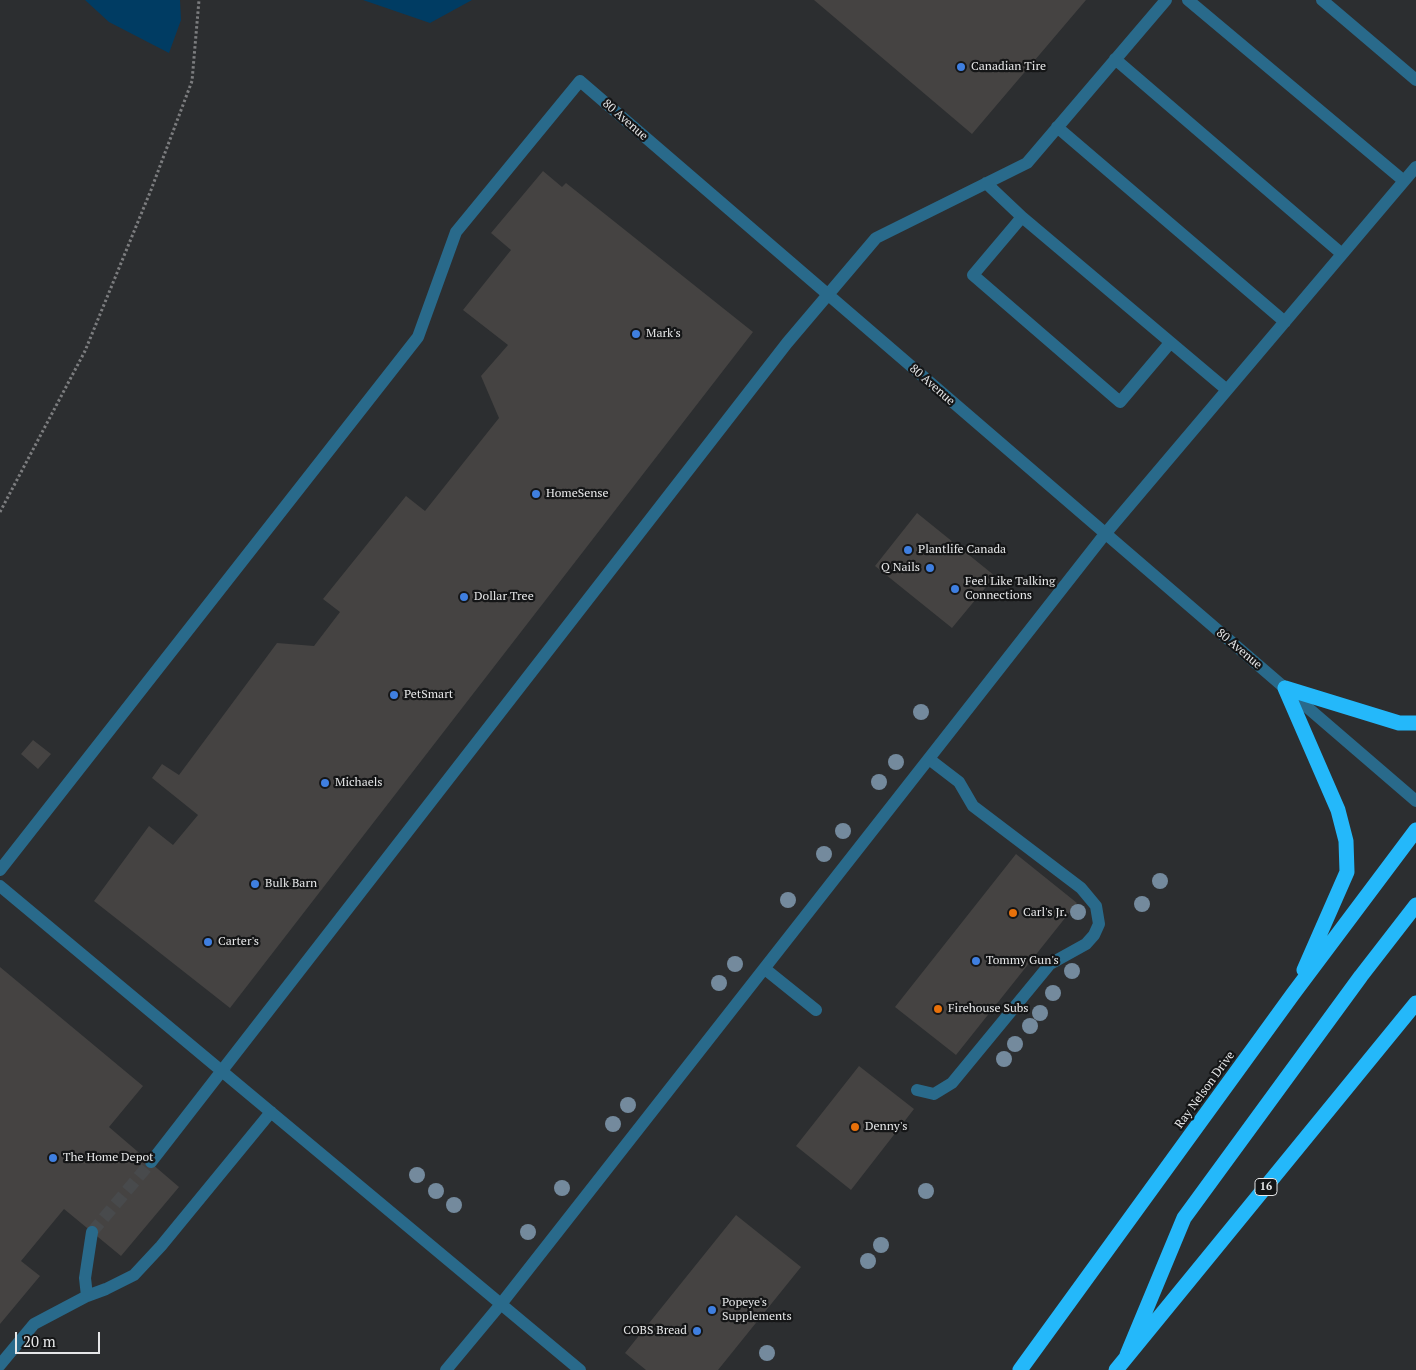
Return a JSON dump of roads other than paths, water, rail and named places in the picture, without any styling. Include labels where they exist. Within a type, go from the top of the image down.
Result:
[{"type":"highway","points":[[1285,688],[1399,723],[1416,723]]},
{"type":"highway","points":[[1285,688],[1338,810],[1346,841],[1347,872],[1293,994]]},
{"type":"highway","name":"Ray Nelson Drive","points":[[1020,1370],[1293,994],[1416,830]]},
{"type":"highway","points":[[1128,1355],[1184,1218],[1361,976],[1416,905]]},
{"type":"highway","name":"16","points":[[1116,1370],[1416,1003]]},
{"type":"highway","points":[[1398,1025],[1416,1014]]},
{"type":"street","points":[[151,1162],[787,343],[876,238],[1027,163],[1166,0]]},
{"type":"street","points":[[1188,0],[1404,181]]},
{"type":"street","points":[[1322,0],[1416,80]]},
{"type":"street","points":[[1115,59],[1342,254]]},
{"type":"street","name":"80 Avenue","points":[[0,870],[418,337],[456,232],[580,81],[1416,801]]},
{"type":"street","points":[[1058,127],[1285,322]]},
{"type":"street","points":[[446,1370],[501,1304],[1105,534],[1416,167]]},
{"type":"street","points":[[986,183],[1022,217],[1227,390]]},
{"type":"street","points":[[1022,217],[973,275],[1120,402],[1170,342]]},
{"type":"street","points":[[917,1090],[934,1094],[952,1083],[1050,964],[1086,944],[1094,935],[1099,924],[1096,906],[1081,888],[973,806],[959,782],[929,759]]},
{"type":"street","points":[[0,886],[580,1370]]},
{"type":"street","points":[[765,968],[816,1010]]},
{"type":"street","points":[[0,1365],[34,1324],[87,1296],[134,1275],[161,1246],[271,1112]]},
{"type":"street","points":[[87,1296],[85,1278],[92,1232]]},
{"type":"tunnel","points":[[92,1232],[151,1162]]},
{"type":"place","name":"Canadian Tire","points":[[961,67]]},
{"type":"place","name":"Mark's","points":[[636,334]]},
{"type":"place","name":"HomeSense","points":[[536,494]]},
{"type":"place","name":"Plantlife Canada","points":[[908,550]]},
{"type":"place","name":"Q Nails","points":[[930,568]]},
{"type":"place","name":"Feel Like Talking Connections","points":[[955,589]]},
{"type":"place","name":"Dollar Tree","points":[[464,597]]},
{"type":"place","name":"PetSmart","points":[[394,695]]},
{"type":"place","name":"Michaels","points":[[325,783]]},
{"type":"place","name":"Bulk Barn","points":[[255,884]]},
{"type":"place","name":"Carl's Jr.","points":[[1013,913]]},
{"type":"place","name":"Carter's","points":[[208,942]]},
{"type":"place","name":"Tommy Gun's","points":[[976,961]]},
{"type":"place","name":"Firehouse Subs","points":[[938,1009]]},
{"type":"place","name":"Denny's","points":[[855,1127]]},
{"type":"place","name":"The Home Depot","points":[[53,1158]]},
{"type":"place","name":"Popeye's Supplements","points":[[712,1310]]},
{"type":"place","name":"COBS Bread","points":[[697,1331]]}]
